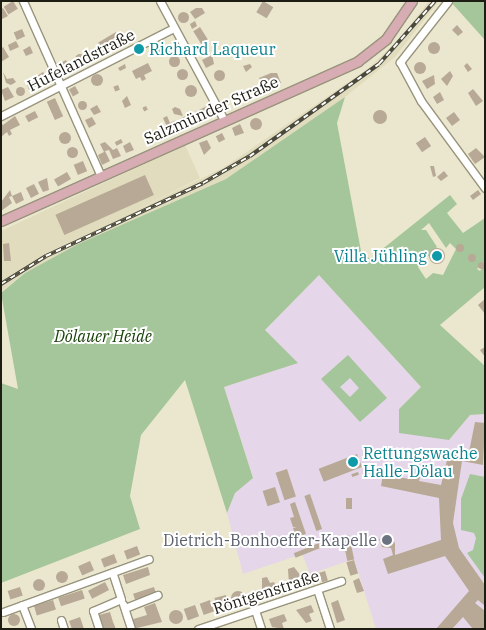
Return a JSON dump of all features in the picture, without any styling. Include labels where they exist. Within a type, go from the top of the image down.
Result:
[{"type":"main road","name":"Salzmünder Straße","points":[[1,221],[224,120],[358,62],[386,39],[412,1]]},
{"type":"street","points":[[23,1],[101,176]]},
{"type":"street","points":[[160,1],[224,120]]},
{"type":"street","points":[[448,1],[400,62],[421,101],[485,188]]},
{"type":"street","name":"Hufelandstraße","points":[[1,116],[174,28]]},
{"type":"street","points":[[3,612],[149,558]]},
{"type":"street","points":[[112,572],[132,629]]},
{"type":"street","name":"Röntgenstraße","points":[[198,629],[341,581]]},
{"type":"street","points":[[317,589],[330,629]]},
{"type":"street","points":[[125,608],[158,595]]},
{"type":"street","points":[[99,629],[93,611],[121,599]]},
{"type":"street","points":[[22,605],[31,629]]},
{"type":"street","points":[[255,610],[261,629]]},
{"type":"street","points":[[61,620],[64,629]]},
{"type":"shaded area","points":[[429,1],[439,1],[395,57],[345,97],[249,166],[226,179],[78,244],[25,273],[1,292],[1,231],[185,145],[200,178],[122,217],[223,168],[369,68],[401,37]]},
{"type":"shaded area","points":[[319,275],[421,387],[399,409],[449,440],[470,415],[485,414],[485,629],[376,629],[354,559],[310,574],[302,554],[243,574],[227,513],[235,493],[253,477],[224,387],[297,363],[265,330]]},
{"type":"green space","points":[[450,1],[485,1],[485,40]]},
{"type":"green space","name":"Dölauer Heide","points":[[345,97],[337,123],[361,251],[370,259],[450,195],[457,204],[447,213],[463,233],[485,218],[485,261],[477,269],[480,271],[485,264],[485,287],[440,325],[485,366],[485,414],[470,415],[449,440],[399,433],[399,409],[421,387],[319,275],[265,330],[298,363],[224,387],[253,478],[235,493],[227,513],[185,380],[141,435],[130,496],[140,529],[1,583],[1,383],[18,389],[1,293],[25,273],[78,244],[226,179]],"holes":[[[429,223],[446,248],[450,243],[456,249],[443,275],[433,273],[426,279],[418,267],[437,247],[426,230],[421,230]]]},
{"type":"green space","points":[[348,355],[387,398],[360,422],[321,379]],"holes":[[[350,378],[359,388],[350,397],[340,387]]]},
{"type":"green space","points":[[470,474],[485,477],[485,578],[467,553],[473,550],[476,538],[474,533],[461,530],[461,499]]},
{"type":"building","points":[[13,1],[18,9],[8,14],[4,7]]},
{"type":"building","points":[[263,1],[273,7],[267,18],[256,12]]},
{"type":"building","points":[[3,8],[8,16],[2,19],[1,9]]},
{"type":"building","points":[[196,8],[202,8],[205,13],[195,19],[190,12]]},
{"type":"building","points":[[183,11],[189,17],[183,23],[177,17]]},
{"type":"building","points":[[195,21],[197,26],[192,29],[190,24]]},
{"type":"building","points":[[457,25],[463,32],[458,36],[452,30]]},
{"type":"building","points":[[200,27],[208,40],[201,44],[193,31]]},
{"type":"building","points":[[22,29],[25,36],[17,40],[14,33]]},
{"type":"building","points":[[116,32],[122,42],[104,53],[98,43]]},
{"type":"building","points":[[16,41],[19,47],[10,51],[8,45]]},
{"type":"building","points":[[432,42],[436,42],[440,48],[436,54],[432,54],[428,50],[428,46]]},
{"type":"building","points":[[164,44],[168,52],[158,57],[155,48]]},
{"type":"building","points":[[30,46],[33,53],[26,56],[23,50]]},
{"type":"building","points":[[3,47],[9,57],[1,62],[1,49]]},
{"type":"building","points":[[78,54],[82,54],[85,59],[84,63],[78,64],[75,61],[75,57]]},
{"type":"building","points":[[212,55],[214,64],[206,68],[202,60]]},
{"type":"building","points":[[172,56],[176,56],[179,61],[178,65],[172,66],[169,63],[169,59]]},
{"type":"building","points":[[66,60],[70,68],[63,72],[59,64]]},
{"type":"building","points":[[418,62],[422,62],[426,68],[422,74],[418,74],[414,70],[414,66]]},
{"type":"building","points":[[148,63],[152,71],[144,75],[146,79],[142,81],[140,77],[136,79],[132,71]]},
{"type":"building","points":[[467,63],[472,69],[468,72],[464,66]]},
{"type":"building","points":[[125,64],[126,68],[120,71],[118,68]]},
{"type":"building","points":[[250,64],[252,67],[246,72],[243,66]]},
{"type":"building","points":[[182,68],[188,74],[182,80],[176,74]]},
{"type":"building","points":[[219,69],[225,75],[219,81],[213,75]]},
{"type":"building","points":[[450,71],[453,76],[447,86],[441,79]]},
{"type":"building","points":[[3,72],[7,79],[13,78],[16,82],[11,85],[6,83]]},
{"type":"building","points":[[43,72],[50,81],[42,85],[37,76]]},
{"type":"building","points":[[271,73],[277,73],[281,83],[268,89],[259,78]]},
{"type":"building","points":[[95,74],[99,74],[103,80],[99,86],[95,86],[91,82],[91,78]]},
{"type":"building","points":[[434,75],[435,84],[427,89],[422,81]]},
{"type":"building","points":[[32,78],[37,89],[30,92],[27,85]]},
{"type":"building","points":[[118,85],[120,90],[115,92],[113,87]]},
{"type":"building","points":[[193,85],[196,86],[196,96],[189,97],[186,96],[185,89],[186,86]]},
{"type":"building","points":[[20,86],[25,91],[20,96],[15,91]]},
{"type":"building","points":[[75,86],[79,93],[73,96],[69,90]]},
{"type":"building","points":[[8,87],[14,97],[5,101],[1,90]]},
{"type":"building","points":[[473,89],[483,101],[476,106],[468,93]]},
{"type":"building","points":[[440,92],[444,100],[437,104],[433,97]]},
{"type":"building","points":[[127,96],[131,105],[125,108],[122,101]]},
{"type":"building","points":[[55,98],[63,116],[55,120],[47,102]]},
{"type":"building","points":[[82,100],[87,105],[82,110],[77,105]]},
{"type":"building","points":[[97,105],[101,112],[94,115],[90,109]]},
{"type":"building","points":[[146,106],[148,110],[144,111],[142,108]]},
{"type":"building","points":[[207,106],[212,116],[200,122],[195,112]]},
{"type":"building","points":[[175,107],[180,109],[183,116],[174,114],[172,109]]},
{"type":"building","points":[[377,110],[383,110],[387,117],[383,124],[377,124],[373,120],[373,114]]},
{"type":"building","points":[[35,111],[38,117],[28,122],[25,116]]},
{"type":"building","points":[[454,112],[460,120],[452,126],[446,118]]},
{"type":"building","points":[[188,115],[193,126],[185,130],[180,119]]},
{"type":"building","points":[[15,116],[20,125],[10,130],[12,134],[9,136],[7,132],[1,137],[1,123],[3,125]]},
{"type":"building","points":[[167,116],[170,123],[176,120],[179,129],[170,133],[163,118]]},
{"type":"building","points":[[92,117],[96,124],[89,128],[85,120]]},
{"type":"building","points":[[254,118],[258,118],[262,124],[258,130],[254,130],[250,126],[250,122]]},
{"type":"building","points":[[240,124],[244,133],[235,136],[232,128]]},
{"type":"building","points":[[154,131],[158,138],[149,142],[146,134]]},
{"type":"building","points":[[63,132],[67,132],[71,138],[67,144],[63,144],[59,140],[59,136]]},
{"type":"building","points":[[222,133],[225,139],[219,142],[216,136]]},
{"type":"building","points":[[425,137],[431,146],[422,152],[416,143]]},
{"type":"building","points":[[121,139],[123,143],[117,146],[115,142]]},
{"type":"building","points":[[207,140],[211,148],[204,155],[199,143]]},
{"type":"building","points":[[105,142],[113,150],[117,148],[121,156],[113,159],[109,150],[105,151],[110,161],[102,165],[98,155],[104,152],[100,144]]},
{"type":"building","points":[[130,142],[134,150],[126,153],[123,146]]},
{"type":"building","points":[[72,146],[78,152],[72,158],[66,152]]},
{"type":"building","points":[[476,148],[485,157],[475,164],[468,154]]},
{"type":"building","points":[[83,161],[87,171],[78,175],[74,165]]},
{"type":"building","points":[[430,166],[434,166],[436,176],[433,177]]},
{"type":"building","points":[[444,171],[448,176],[441,181],[437,177]]},
{"type":"building","points":[[67,172],[71,179],[58,186],[54,180]]},
{"type":"building","points":[[145,175],[154,195],[64,235],[55,215]]},
{"type":"building","points":[[47,178],[49,190],[43,192],[38,182]]},
{"type":"building","points":[[34,184],[39,194],[31,198],[26,188]]},
{"type":"building","points":[[10,190],[12,196],[9,197],[12,203],[1,211],[1,202]]},
{"type":"building","points":[[478,190],[481,194],[473,200],[470,196]]},
{"type":"building","points":[[21,192],[24,200],[16,204],[12,196]]},
{"type":"building","points":[[9,243],[11,261],[4,261],[3,244]]},
{"type":"building","points":[[460,244],[464,248],[460,252],[456,248]]},
{"type":"building","name":"Villa Jühling","points":[[437,248],[443,250],[445,256],[443,262],[437,264],[431,262],[429,256],[431,250]]},
{"type":"building","points":[[472,254],[476,258],[472,262],[468,258]]},
{"type":"building","points":[[481,261],[485,265],[481,269],[477,265]]},
{"type":"building","points":[[485,299],[485,314],[478,305]]},
{"type":"building","points":[[485,347],[485,357],[480,350]]},
{"type":"building","points":[[475,422],[485,423],[483,465],[462,461],[453,523],[459,548],[485,585],[485,606],[478,600],[475,603],[485,611],[485,629],[473,629],[463,617],[452,629],[436,629],[469,591],[445,556],[388,574],[383,559],[393,555],[391,548],[382,547],[379,539],[389,535],[395,543],[395,555],[441,540],[439,498],[381,486],[383,474],[409,479],[410,475],[420,477],[419,481],[441,485],[449,452],[468,457]]},
{"type":"building","points":[[357,454],[362,467],[324,482],[319,469]]},
{"type":"building","points":[[287,469],[296,497],[285,500],[276,473]]},
{"type":"building","points":[[358,472],[359,475],[352,477],[351,474]]},
{"type":"building","points":[[275,487],[280,502],[268,506],[263,491]]},
{"type":"building","points":[[310,494],[322,529],[316,531],[304,496]]},
{"type":"building","points":[[346,498],[352,498],[352,509],[346,509]]},
{"type":"building","points":[[295,502],[306,534],[296,537],[293,528],[297,527],[293,527],[290,518],[294,517],[290,504]]},
{"type":"building","points":[[349,535],[354,559],[347,561],[342,536]]},
{"type":"building","points":[[329,539],[331,544],[296,558],[294,553]]},
{"type":"building","points":[[137,546],[140,554],[127,559],[124,551]]},
{"type":"building","points":[[114,554],[117,562],[104,567],[101,559]]},
{"type":"building","points":[[354,560],[358,573],[350,576],[346,562]]},
{"type":"building","points":[[90,561],[94,570],[82,575],[78,566]]},
{"type":"building","points":[[148,567],[150,575],[126,584],[123,575]]},
{"type":"building","points":[[294,567],[304,580],[289,585],[288,569]]},
{"type":"building","points":[[60,571],[64,571],[68,577],[64,583],[60,583],[56,579],[56,575]]},
{"type":"building","points":[[325,571],[328,581],[322,582],[319,573]]},
{"type":"building","points":[[318,573],[320,579],[313,581],[312,575]]},
{"type":"building","points":[[310,574],[312,580],[307,581],[305,576]]},
{"type":"building","points":[[267,577],[270,583],[274,582],[277,589],[262,594],[262,578]]},
{"type":"building","points":[[359,578],[364,591],[357,593],[353,581]]},
{"type":"building","points":[[37,579],[41,579],[45,585],[41,591],[37,591],[33,587],[33,583]]},
{"type":"building","points":[[105,582],[109,590],[92,599],[88,591]]},
{"type":"building","points":[[20,587],[23,596],[10,600],[8,591]]},
{"type":"building","points":[[154,587],[156,593],[135,600],[133,594]]},
{"type":"building","points":[[82,590],[85,599],[61,606],[58,598]]},
{"type":"building","points":[[238,591],[243,593],[245,598],[243,603],[238,605],[233,603],[231,598],[233,593]]},
{"type":"building","points":[[226,595],[229,606],[217,609],[214,598]]},
{"type":"building","points":[[53,600],[56,610],[37,615],[34,606]]},
{"type":"building","points":[[210,600],[214,611],[204,615],[200,604]]},
{"type":"building","points":[[338,600],[345,620],[337,623],[331,603]]},
{"type":"building","points":[[155,603],[162,622],[133,629],[130,620],[147,615],[144,607]]},
{"type":"building","points":[[195,605],[199,616],[188,620],[184,609]]},
{"type":"building","points":[[311,605],[314,612],[309,614],[312,621],[306,623],[296,610]]},
{"type":"building","points":[[176,610],[181,612],[183,617],[181,622],[176,624],[171,622],[169,617],[171,612]]},
{"type":"building","points":[[110,612],[116,629],[104,629],[99,615]]},
{"type":"building","points":[[12,614],[16,614],[20,620],[16,626],[12,626],[8,622],[8,618]]},
{"type":"building","points":[[284,614],[287,621],[282,623],[284,629],[272,627],[269,619]]},
{"type":"building","points":[[80,617],[84,629],[72,629],[69,621]]},
{"type":"railway","points":[[1,284],[46,256],[203,183],[250,156],[379,64],[435,1]]},
{"type":"place","name":"Richard Laqueur","points":[[139,49]]},
{"type":"place","name":"Villa Jühling","points":[[437,256]]},
{"type":"place","name":"Rettungswache Halle-Dölau","points":[[353,462]]},
{"type":"place","name":"Dietrich-Bonhoeffer-Kapelle","points":[[387,540]]}]
